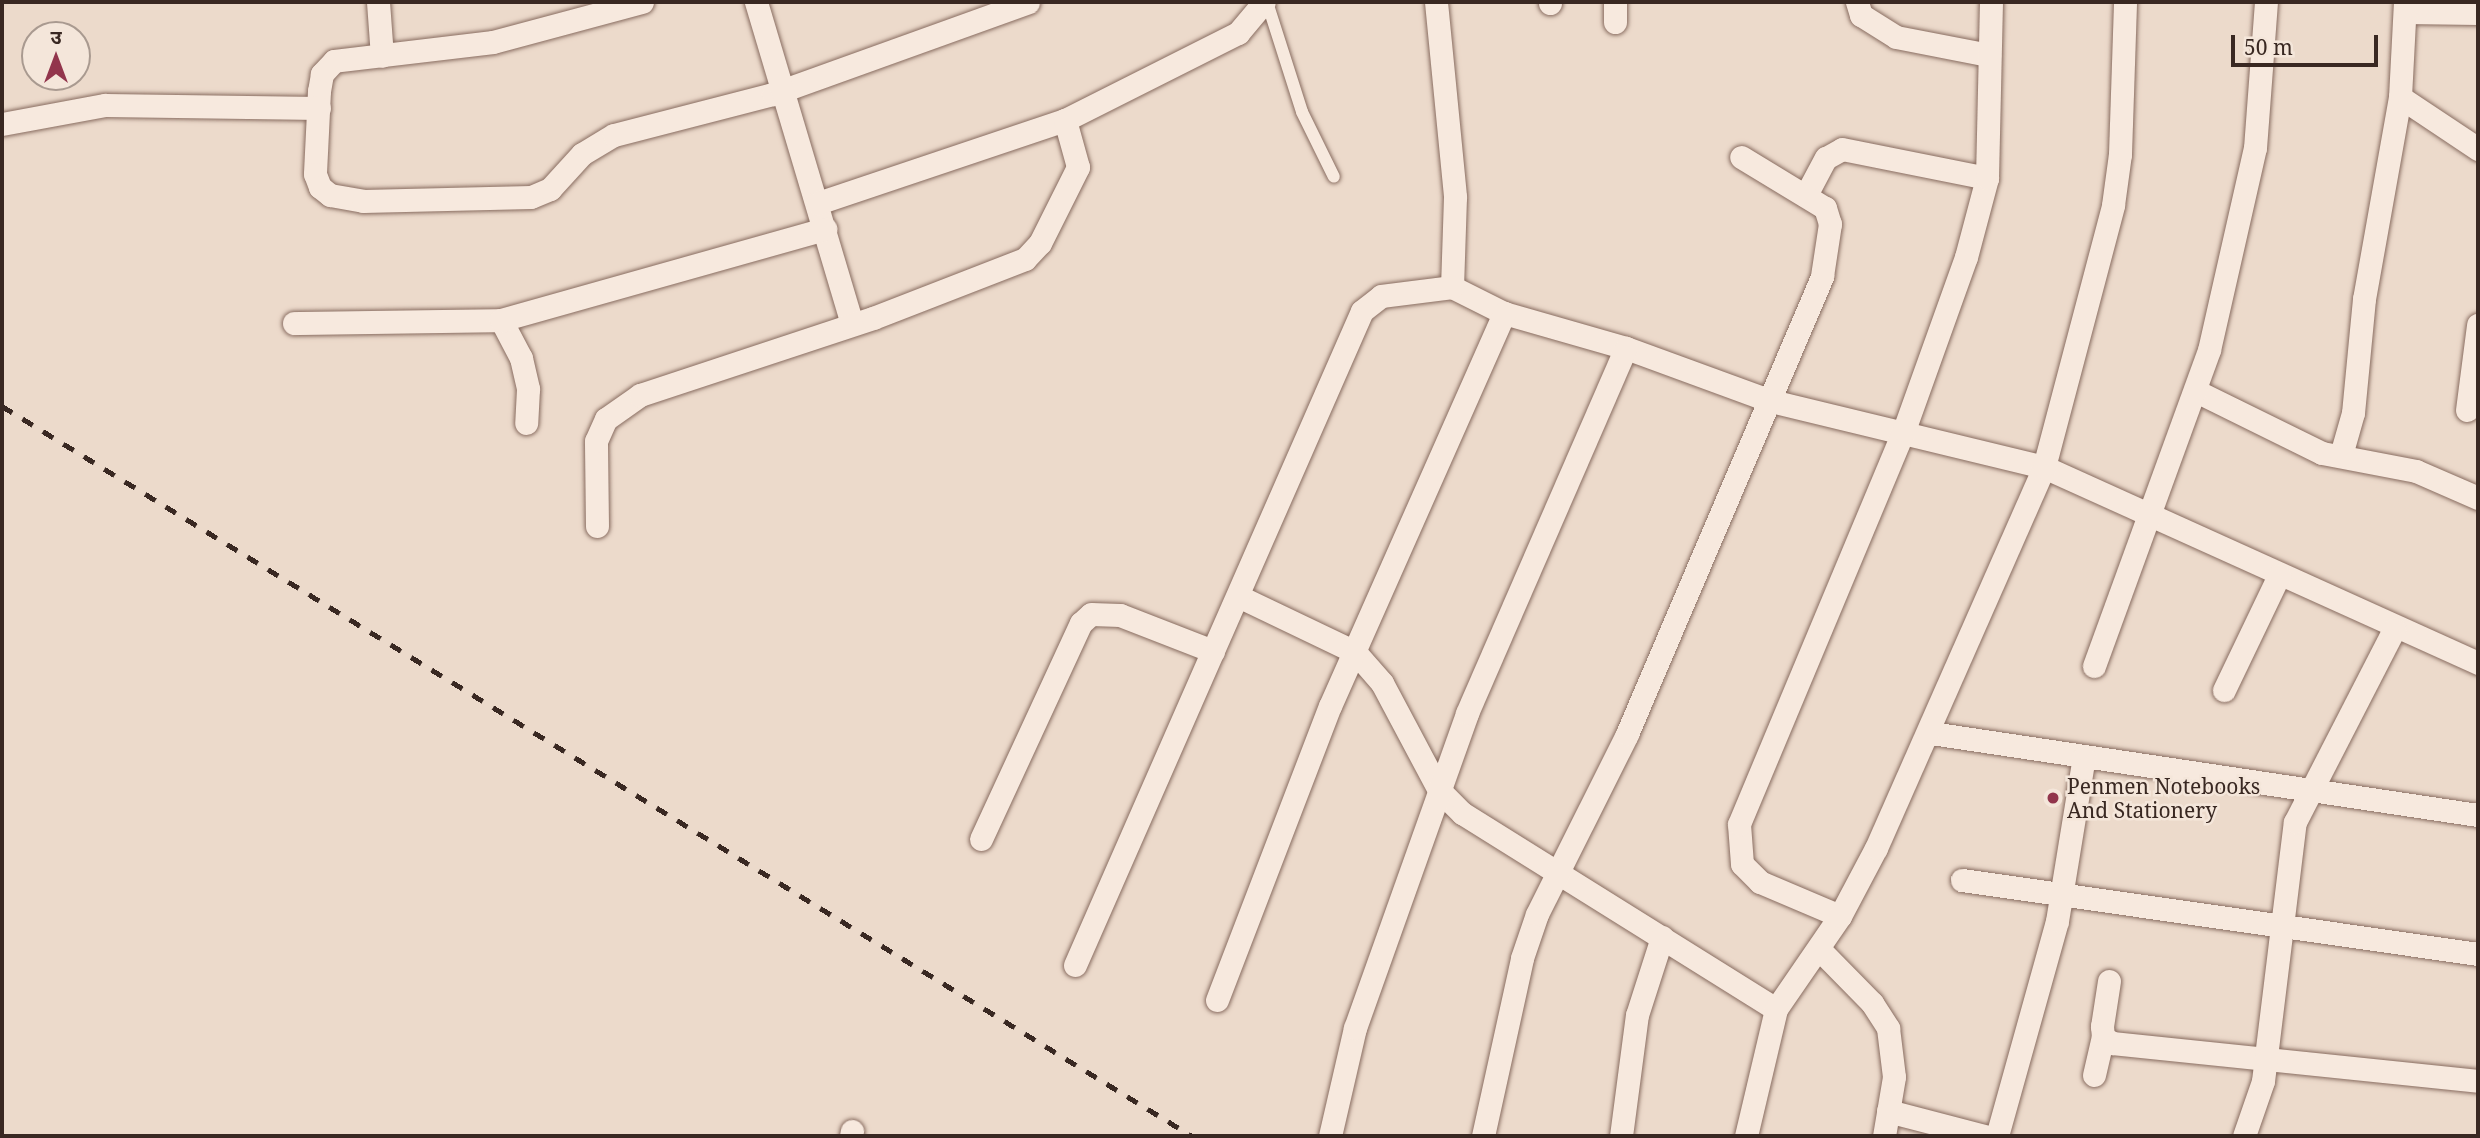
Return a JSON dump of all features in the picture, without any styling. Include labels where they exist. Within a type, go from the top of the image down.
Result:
[{"type":"street","points":[[377,2],[382,56]]},
{"type":"street","points":[[642,2],[493,42],[334,61],[322,74],[315,174],[330,195],[363,201],[518,197],[550,189],[582,153],[614,135],[781,91],[1028,2]]},
{"type":"street","points":[[756,2],[852,324]]},
{"type":"street","points":[[818,203],[1065,120],[1238,33],[1266,2]]},
{"type":"street","points":[[1436,2],[1455,197],[1452,287]]},
{"type":"street","points":[[1857,2],[1861,15],[1896,37],[1989,55]]},
{"type":"street","points":[[1840,916],[1760,882],[1742,864],[1737,842],[1739,824],[1904,430],[1966,257],[1987,178],[1991,2]]},
{"type":"street","points":[[2094,666],[2196,391],[2255,148],[2266,37],[2266,3]]},
{"type":"street","points":[[2341,455],[2353,413],[2364,299],[2401,88],[2406,51],[2405,7],[2478,13]]},
{"type":"street","points":[[1746,1136],[1776,1009],[1840,916],[1931,733],[2044,467],[2113,205],[2120,154],[2125,9]]},
{"type":"street","points":[[2401,88],[2478,149]]},
{"type":"street","points":[[2,124],[104,105],[319,108]]},
{"type":"street","points":[[597,526],[596,441],[606,419],[640,395],[852,324],[1025,259],[1040,243],[1078,167],[1065,120]]},
{"type":"street","points":[[1807,193],[1826,158],[1843,149],[1987,178]]},
{"type":"street","points":[[1483,1136],[1522,958],[1558,872],[1627,734],[1822,276],[1830,224],[1825,208],[1807,193],[1741,158]]},
{"type":"street","points":[[294,323],[501,320],[825,229]]},
{"type":"street","points":[[1075,965],[1362,311],[1381,296],[1452,287],[1504,313],[1626,348],[1771,401],[1904,430],[2044,467],[2150,520],[2279,575],[2394,629],[2478,663]]},
{"type":"street","points":[[1217,1000],[1355,652],[1504,313]]},
{"type":"street","points":[[501,320],[522,358],[528,390],[526,424]]},
{"type":"street","points":[[2467,410],[2478,325]]},
{"type":"street","points":[[1329,1136],[1355,1028],[1439,790],[1626,348]]},
{"type":"street","points":[[2196,391],[2303,446],[2416,471],[2478,498]]},
{"type":"street","points":[[2224,690],[2279,575]]},
{"type":"street","points":[[1238,596],[1355,652],[1396,706],[1439,790],[1462,813],[1776,1009]]},
{"type":"street","points":[[981,839],[1081,623],[1091,614],[1120,615],[1213,651]]},
{"type":"street","points":[[2244,1136],[2266,1062],[2279,925],[2295,822],[2314,791],[2394,629]]},
{"type":"street","points":[[1931,733],[2478,815]]},
{"type":"street","points":[[1997,1136],[2062,897],[2084,757]]},
{"type":"street","points":[[1962,880],[2062,897],[2478,954]]},
{"type":"street","points":[[1621,1136],[1637,1016],[1662,937]]},
{"type":"street","points":[[1819,948],[1872,1003],[1888,1028],[1894,1077],[1884,1136]]},
{"type":"street","points":[[2094,1075],[2103,1037],[2109,981]]},
{"type":"street","points":[[2103,1037],[2266,1062],[2478,1081]]},
{"type":"street","points":[[1888,1111],[1985,1136]]},
{"type":"lane","points":[[1266,2],[1301,112],[1334,177]]},
{"type":"railway","points":[[2,406],[1192,1136]]},
{"type":"place","name":"Penmen Notebooks And Stationery","points":[[2053,798]]}]
